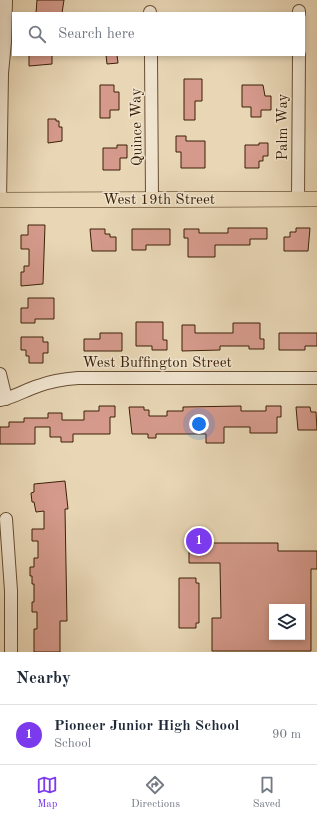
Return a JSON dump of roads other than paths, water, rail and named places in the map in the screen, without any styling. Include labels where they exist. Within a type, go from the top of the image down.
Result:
[{"type":"main road","name":"West 19th Street","points":[[0,200],[317,199]]},
{"type":"street","points":[[0,200],[2,73],[6,42],[6,0]]},
{"type":"street","name":"Quince Way","points":[[151,56],[152,199]]},
{"type":"street","name":"Palm Way","points":[[298,199],[299,56]]},
{"type":"street","points":[[0,374],[3,400]]},
{"type":"street","name":"West Buffington Street","points":[[3,400],[39,385],[58,380],[78,378],[317,378]]},
{"type":"street","points":[[6,519],[11,592],[11,652]]},
{"type":"place","name":"Pioneer Junior High School","points":[[199,541]]}]
